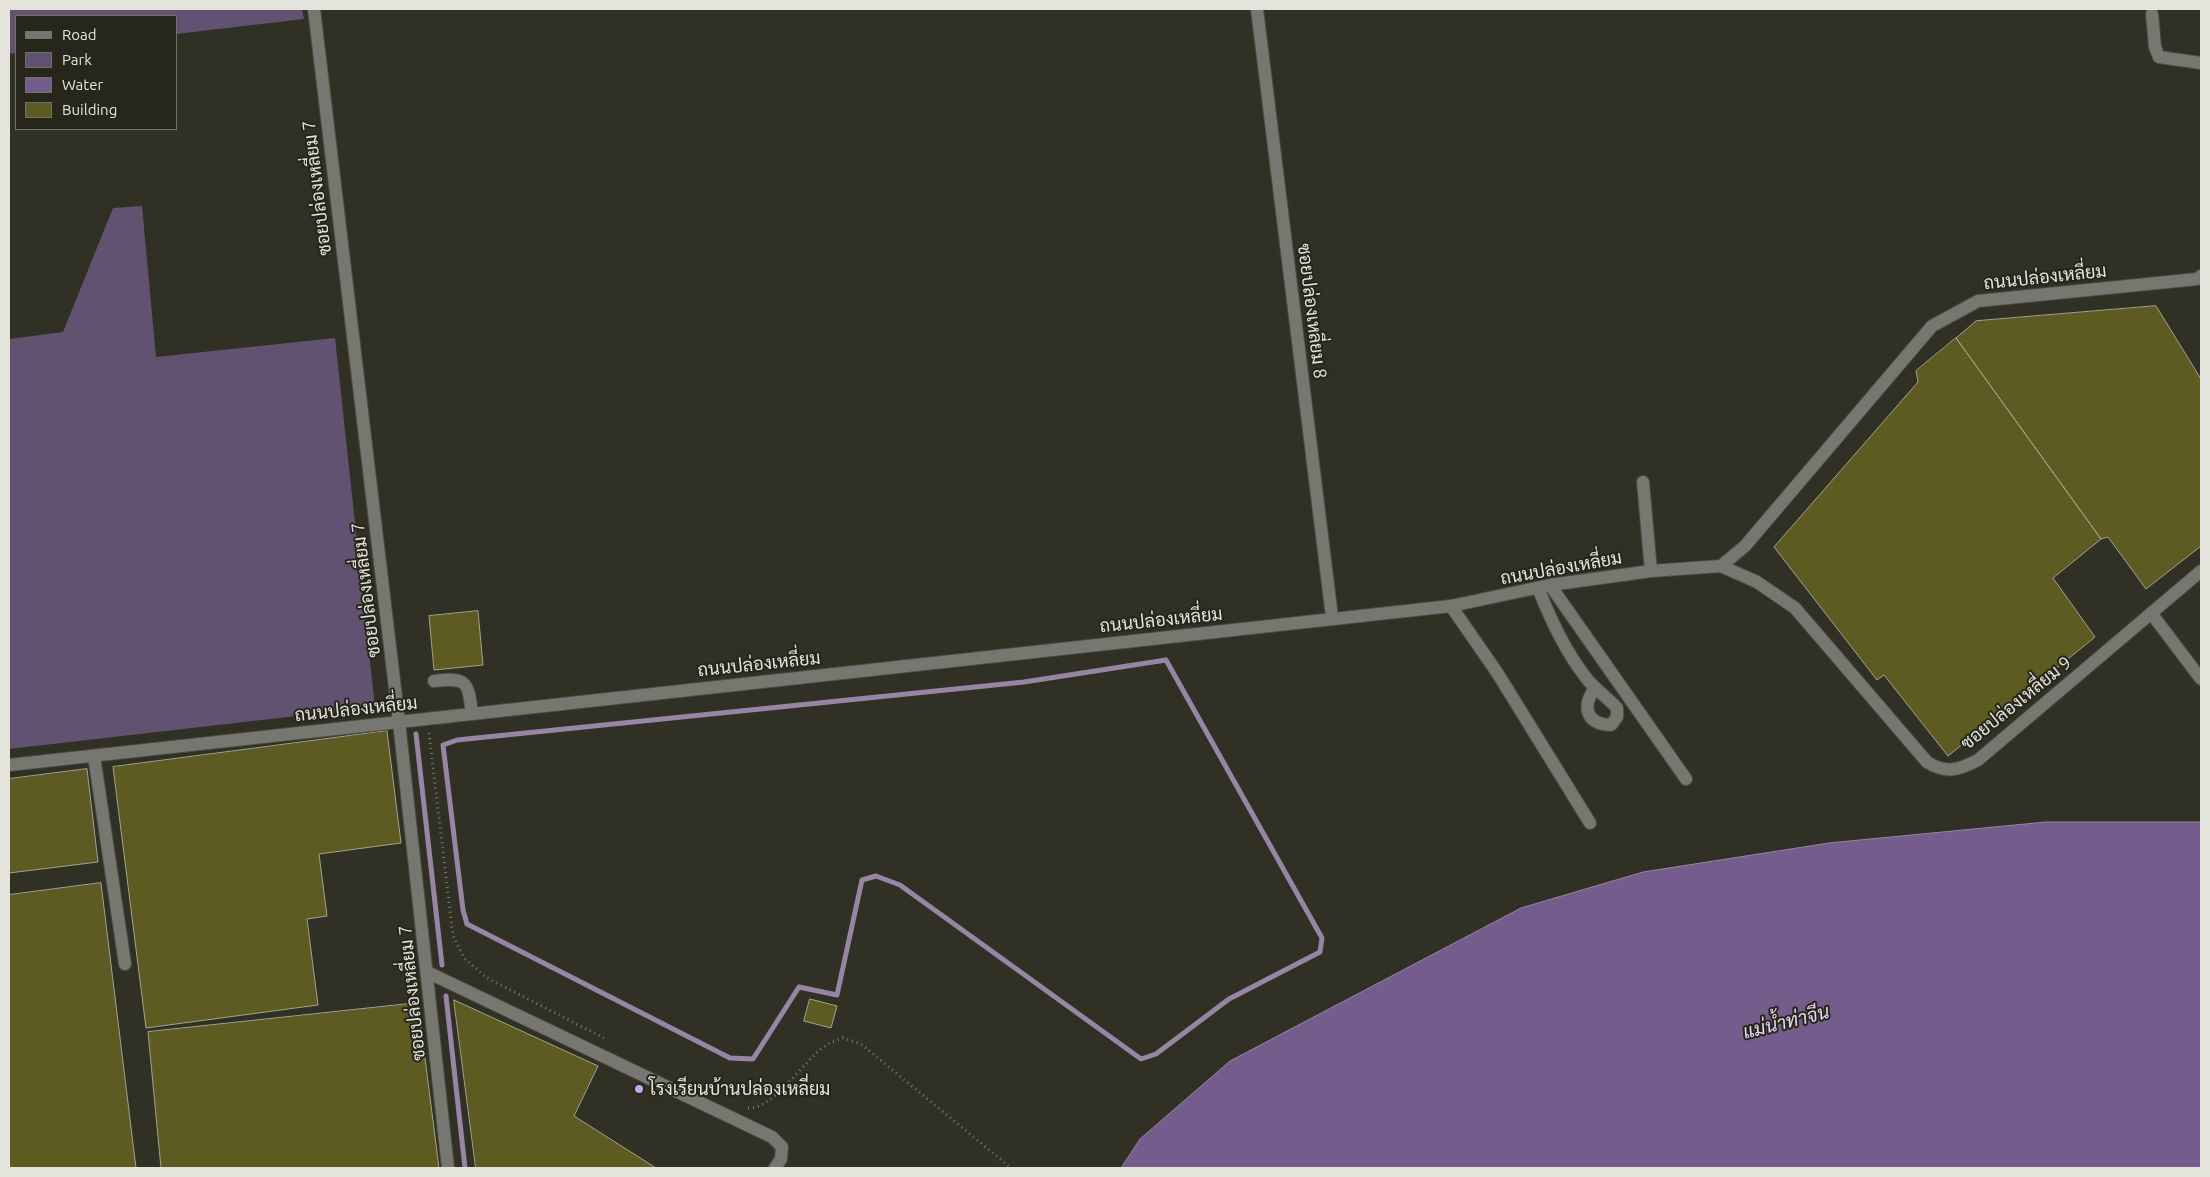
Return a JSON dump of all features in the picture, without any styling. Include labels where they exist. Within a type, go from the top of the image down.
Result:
[{"type":"street","name":"ซอยปล่องเหลี่ยม 7","points":[[314,9],[399,722],[448,1168]]},
{"type":"street","name":"ซอยปล่องเหลี่ยม 8","points":[[1257,9],[1332,617]]},
{"type":"street","points":[[2152,14],[2158,57],[2201,63]]},
{"type":"street","name":"ถนนปล่องเหลี่ยม","points":[[9,765],[1332,617],[1451,606],[1544,586],[1650,571],[1721,566],[1745,546],[1932,326],[1978,301],[2197,279],[2201,276]]},
{"type":"street","points":[[1643,482],[1650,571]]},
{"type":"street","name":"ซอยปล่องเหลี่ยม 9","points":[[1721,566],[1757,582],[1795,608],[1927,762],[1948,770],[1958,770],[1978,760],[2151,613],[2199,577]]},
{"type":"street","points":[[1544,586],[1555,629],[1567,650],[1595,688]]},
{"type":"street","points":[[1544,586],[1686,779]]},
{"type":"street","points":[[1451,606],[1498,674],[1590,823]]},
{"type":"street","points":[[2151,613],[2201,679]]},
{"type":"street","points":[[434,681],[456,678],[465,683],[469,688],[472,714]]},
{"type":"street","points":[[94,756],[125,964]]},
{"type":"street","points":[[427,972],[772,1137],[782,1146],[781,1159],[776,1168]]},
{"type":"path","points":[[427,719],[453,936],[464,958],[487,978],[608,1041]]},
{"type":"path","points":[[746,1108],[754,1109],[766,1102],[825,1046],[843,1038],[861,1044],[1010,1168]]},
{"type":"green space","points":[[9,9],[302,9],[304,19],[178,34],[178,15],[15,15],[15,53],[9,54]]},
{"type":"green space","points":[[142,206],[156,357],[335,338],[375,707],[9,749],[9,339],[63,332],[113,208]]},
{"type":"water","name":"แม่น้ำท่าจีน","points":[[2046,822],[2201,822],[2201,1168],[1121,1168],[1140,1139],[1230,1061],[1521,908],[1643,872],[1829,843]]},
{"type":"building","points":[[2156,306],[2201,379],[2201,546],[2146,589],[2108,537],[2101,539],[1956,338],[1976,321]]},
{"type":"building","points":[[1956,338],[2101,539],[2053,578],[2095,637],[1948,756],[1884,675],[1877,680],[1774,547],[1918,382],[1916,371]]},
{"type":"building","points":[[478,611],[483,665],[434,670],[429,616]]},
{"type":"building","points":[[387,731],[401,843],[319,854],[327,916],[307,919],[318,1005],[146,1028],[113,767]]},
{"type":"building","points":[[87,769],[98,862],[9,873],[9,779]]},
{"type":"building","points":[[101,883],[136,1168],[9,1168],[9,895]]},
{"type":"building","points":[[810,999],[837,1006],[831,1028],[804,1021]]},
{"type":"building","points":[[454,1000],[598,1066],[574,1116],[656,1168],[476,1168]]},
{"type":"building","points":[[418,1003],[439,1168],[161,1168],[148,1032]]},
{"type":"waterway","points":[[1166,660],[1322,938],[1320,952],[1229,999],[1156,1054],[1141,1059],[900,885],[876,876],[862,880],[837,995],[799,987],[753,1059],[730,1058],[467,924],[463,910],[443,745],[457,740],[1024,682],[1166,660]]},
{"type":"waterway","points":[[416,734],[442,965]]},
{"type":"waterway","points":[[446,996],[465,1168]]},
{"type":"place","name":"โรงเรียนบ้านปล่องเหลี่ยม","points":[[639,1089]]}]
